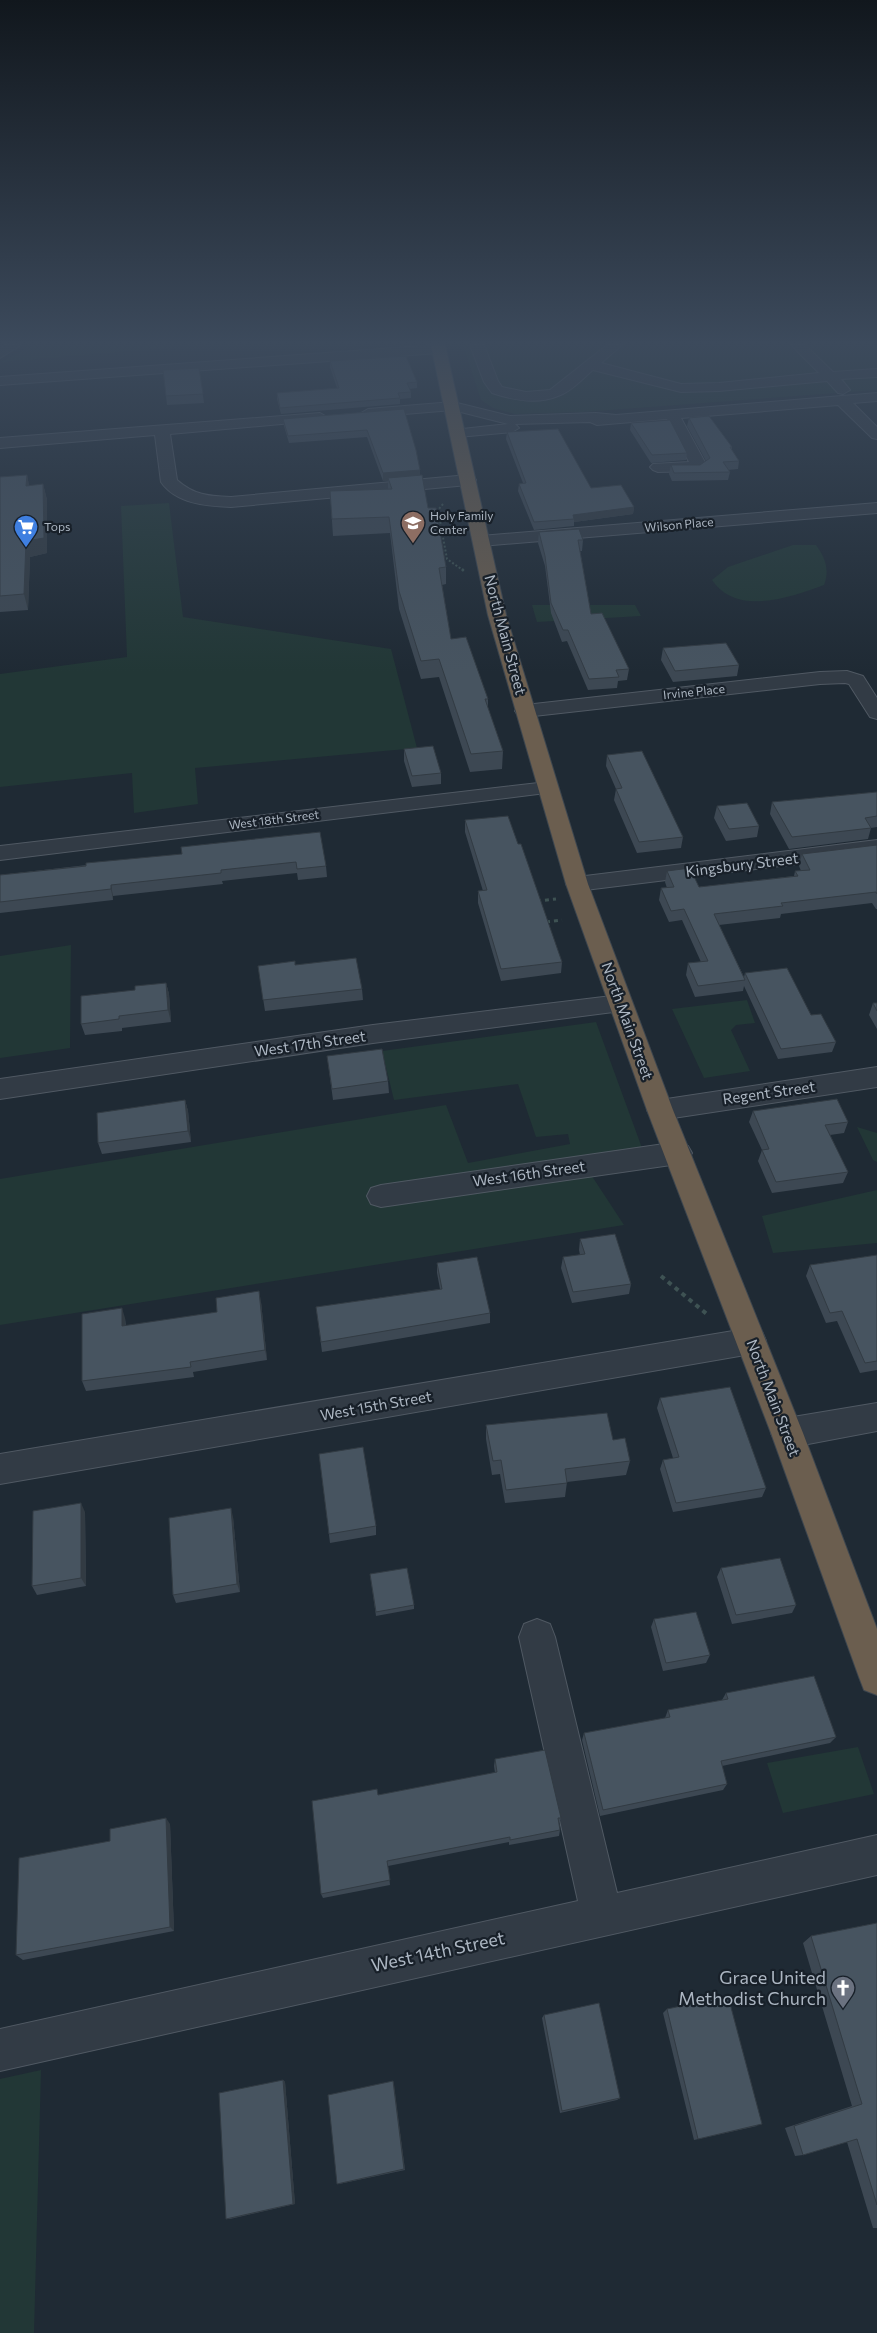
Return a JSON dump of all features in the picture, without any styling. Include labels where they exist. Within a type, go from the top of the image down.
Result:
[{"type":"highway","name":"North Main Street","points":[[462,454],[497,615],[577,884],[660,1110],[788,1433],[877,1677]]},
{"type":"street","points":[[165,454],[168,482],[182,493],[210,501],[259,500],[468,480]]},
{"type":"street","points":[[658,467],[700,466],[693,454]]},
{"type":"street","name":"Wilson Place","points":[[481,541],[877,508]]},
{"type":"street","name":"Irvine Place","points":[[525,711],[820,678],[853,677],[860,684],[877,714]]},
{"type":"street","name":"West 18th Street","points":[[0,853],[547,788]]},
{"type":"street","name":"Kingsbury Street","points":[[577,884],[877,847]]},
{"type":"street","name":"West 17th Street","points":[[0,1089],[374,1034],[620,1004]]},
{"type":"street","name":"Regent Street","points":[[660,1110],[877,1076]]},
{"type":"street","name":"West 16th Street","points":[[381,1196],[678,1153]]},
{"type":"street","name":"West 15th Street","points":[[0,1470],[752,1342]]},
{"type":"street","points":[[788,1433],[877,1417]]},
{"type":"street","points":[[537,1637],[602,1916]]},
{"type":"street","name":"West 14th Street","points":[[0,2050],[877,1855]]},
{"type":"path","points":[[447,501],[438,510],[447,559],[466,572]]},
{"type":"path","points":[[536,901],[559,899]]},
{"type":"path","points":[[543,922],[566,920]]},
{"type":"path","points":[[660,1276],[713,1317]]},
{"type":"green space","points":[[169,503],[183,617],[391,649],[417,748],[195,768],[198,804],[134,813],[132,773],[0,787],[0,674],[127,657],[121,506]]},
{"type":"green space","points":[[793,545],[816,545],[826,564],[827,574],[824,585],[781,598],[750,601],[735,598],[723,591],[712,580],[728,567]]},
{"type":"green space","points":[[532,605],[635,605],[641,616],[537,622]]},
{"type":"green space","points":[[71,945],[70,1048],[0,1058],[0,956]]},
{"type":"green space","points":[[747,1000],[755,1023],[736,1025],[731,1030],[750,1071],[704,1078],[672,1009]]},
{"type":"green space","points":[[596,1022],[642,1148],[582,1161],[624,1225],[0,1325],[0,1179],[446,1105],[468,1163],[570,1144],[568,1134],[536,1137],[518,1084],[394,1100],[382,1051]]},
{"type":"green space","points":[[857,1127],[877,1133],[877,1162],[873,1160]]},
{"type":"green space","points":[[877,1190],[877,1243],[773,1253],[762,1216]]},
{"type":"green space","points":[[858,1747],[874,1794],[783,1813],[767,1763]]},
{"type":"green space","points":[[41,2070],[34,2333],[0,2333],[0,2079]]},
{"type":"building","points":[[376,454],[417,454],[420,470],[383,473]]},
{"type":"building","points":[[515,454],[572,454],[591,488],[621,485],[634,507],[573,515],[574,519],[534,522],[519,484],[526,483]]},
{"type":"building","points":[[708,454],[734,454],[739,461],[723,462],[730,472],[674,473],[671,465],[700,465],[710,458]]},
{"type":"building","name":"Tops","points":[[27,475],[26,486],[43,484],[44,538],[26,541],[24,594],[0,596],[0,477]]},
{"type":"building","points":[[422,475],[428,508],[436,508],[446,567],[439,568],[451,639],[466,637],[488,699],[485,699],[503,751],[471,754],[439,659],[421,661],[399,591],[389,517],[332,519],[330,491],[392,489],[388,478]]},
{"type":"building","points":[[579,529],[583,540],[578,540],[591,614],[602,613],[629,669],[616,670],[619,677],[589,679],[568,630],[563,630],[551,603],[545,556],[539,532]]},
{"type":"building","points":[[726,643],[739,665],[675,671],[663,648]]},
{"type":"building","points":[[433,746],[441,773],[412,776],[404,749]]},
{"type":"building","points":[[642,751],[683,837],[639,842],[616,789],[622,788],[607,755]]},
{"type":"building","points":[[877,792],[877,816],[865,818],[871,828],[792,837],[772,802]]},
{"type":"building","points":[[747,803],[759,826],[729,829],[717,806]]},
{"type":"building","points":[[508,816],[518,844],[521,844],[562,962],[501,969],[478,891],[487,890],[465,820]]},
{"type":"building","points":[[320,832],[326,866],[297,869],[296,862],[221,870],[221,873],[111,885],[111,889],[0,902],[0,875],[86,866],[86,863],[182,854],[181,847]]},
{"type":"building","points":[[877,845],[877,894],[876,892],[781,903],[783,906],[714,914],[745,980],[698,986],[688,963],[708,961],[684,909],[671,911],[661,888],[674,887],[667,871],[690,868],[699,887],[798,876],[795,871],[810,870],[802,854]]},
{"type":"building","points":[[356,958],[362,989],[263,1000],[258,966],[295,961],[295,965]]},
{"type":"building","points":[[787,968],[811,1015],[821,1014],[836,1042],[781,1049],[745,973]]},
{"type":"building","points":[[166,983],[168,1010],[119,1016],[119,1019],[81,1024],[81,996],[135,990],[135,986]]},
{"type":"building","points":[[873,1003],[877,1003],[877,1011]]},
{"type":"building","points":[[382,1049],[388,1081],[332,1089],[327,1056]]},
{"type":"building","points":[[837,1099],[848,1122],[825,1125],[848,1172],[776,1182],[762,1150],[769,1149],[753,1111]]},
{"type":"building","points":[[185,1100],[188,1131],[98,1143],[97,1113]]},
{"type":"building","points":[[615,1234],[631,1284],[573,1292],[563,1257],[585,1254],[580,1239]]},
{"type":"building","points":[[877,1255],[877,1361],[865,1363],[842,1311],[830,1313],[810,1265]]},
{"type":"building","points":[[477,1257],[490,1313],[321,1342],[316,1307],[442,1289],[437,1263]]},
{"type":"building","points":[[259,1291],[265,1350],[190,1362],[191,1367],[82,1381],[82,1314],[122,1308],[122,1326],[217,1312],[216,1298]]},
{"type":"building","points":[[730,1387],[766,1488],[676,1503],[663,1460],[679,1457],[660,1398]]},
{"type":"building","points":[[607,1413],[613,1440],[625,1438],[630,1461],[565,1469],[567,1483],[506,1490],[501,1460],[493,1461],[486,1425]]},
{"type":"building","points":[[363,1447],[376,1526],[329,1534],[319,1454]]},
{"type":"building","points":[[81,1503],[81,1578],[32,1586],[33,1511]]},
{"type":"building","points":[[231,1508],[237,1584],[173,1595],[169,1518]]},
{"type":"building","points":[[780,1558],[796,1605],[736,1615],[721,1568]]},
{"type":"building","points":[[407,1568],[414,1605],[376,1612],[370,1574]]},
{"type":"building","points":[[696,1612],[710,1655],[666,1663],[654,1619]]},
{"type":"building","points":[[814,1676],[836,1737],[721,1761],[727,1784],[603,1810],[584,1733],[670,1717],[668,1710],[728,1699],[726,1693]]},
{"type":"building","points":[[545,1750],[561,1818],[558,1818],[560,1830],[510,1840],[510,1837],[387,1861],[390,1880],[321,1894],[312,1801],[377,1789],[378,1795],[497,1772],[495,1759]]},
{"type":"building","points":[[166,1818],[170,1927],[16,1955],[19,1858],[110,1841],[110,1829]]},
{"type":"building","points":[[877,1923],[877,2205],[857,2139],[803,2155],[794,2126],[862,2104],[811,1936]]},
{"type":"building","points":[[728,1996],[762,2124],[698,2139],[667,2009]]},
{"type":"building","points":[[599,2003],[620,2098],[562,2111],[544,2015]]},
{"type":"building","points":[[283,2080],[293,2204],[226,2219],[219,2093]]},
{"type":"building","points":[[393,2081],[404,2169],[337,2184],[328,2095]]},
{"type":"place","name":"Holy Family Center","points":[[413,544]]},
{"type":"place","name":"Tops","points":[[26,548]]},
{"type":"place","name":"Grace United Methodist Church","points":[[843,2009]]}]
